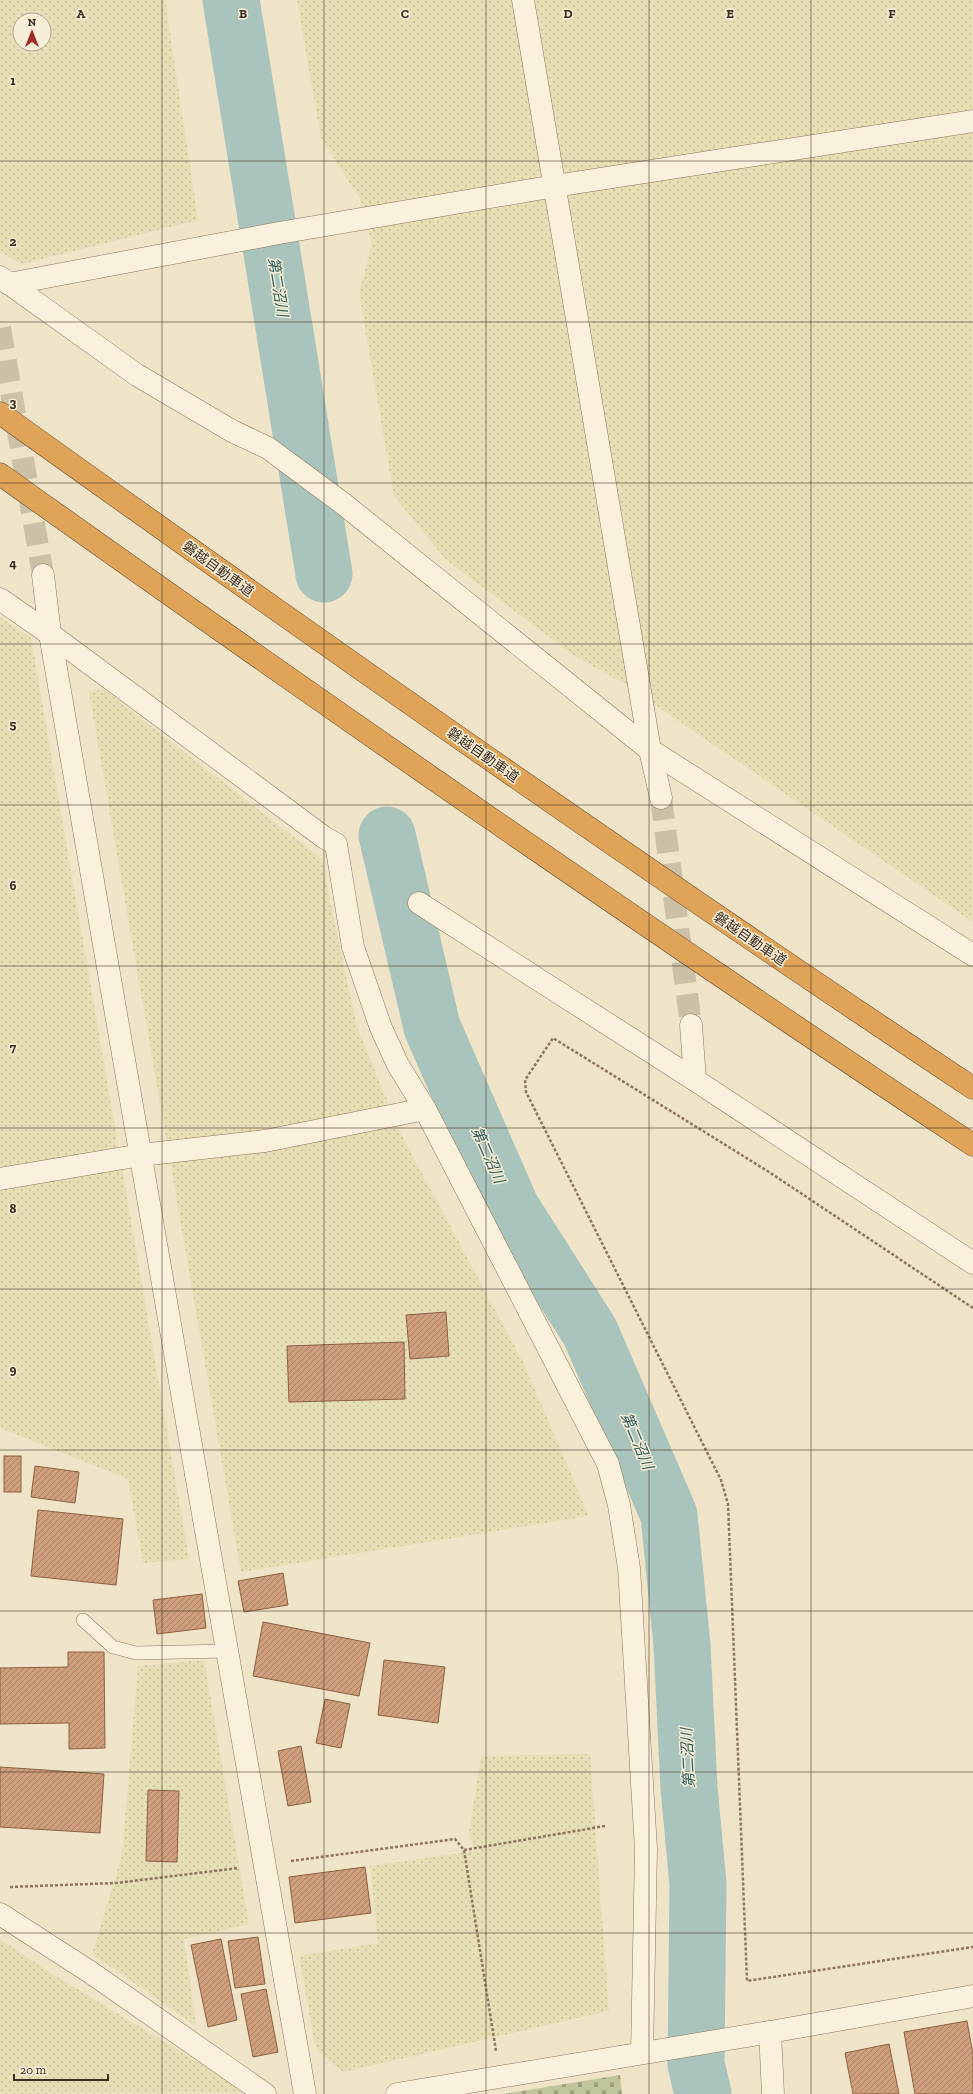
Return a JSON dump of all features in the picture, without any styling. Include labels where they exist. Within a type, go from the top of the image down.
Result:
[{"type":"highway","name":"磐越自動車道","points":[[0,413],[365,674],[774,957],[973,1088]]},
{"type":"highway","points":[[0,474],[462,800],[736,988],[973,1145]]},
{"type":"street","points":[[523,0],[650,750],[661,798]]},
{"type":"street","points":[[4,280],[555,186],[973,121]]},
{"type":"street","points":[[4,280],[137,375],[232,432],[268,448],[341,502],[650,750],[973,955]]},
{"type":"street","points":[[43,575],[50,634],[305,2094]]},
{"type":"street","points":[[0,599],[50,634],[325,838],[336,844],[353,947],[381,1028],[398,1065],[425,1109],[608,1464],[619,1505],[629,1568],[646,1849],[652,2052]]},
{"type":"street","points":[[419,903],[695,1080],[973,1263]]},
{"type":"street","points":[[691,1025],[695,1080]]},
{"type":"street","points":[[0,1178],[141,1155],[265,1141],[425,1109]]},
{"type":"street","points":[[0,1914],[90,1972],[265,2094]]},
{"type":"street","points":[[397,2094],[770,2032],[973,1996]]},
{"type":"street","points":[[770,2032],[773,2094]]},
{"type":"lane","points":[[83,1620],[113,1648],[136,1653],[227,1651]]},
{"type":"path","points":[[973,1308],[769,1172],[552,1038],[525,1080],[526,1092],[721,1480],[728,1504],[747,1981],[973,1947]]},
{"type":"path","points":[[464,1850],[605,1826]]},
{"type":"path","points":[[8,1888],[116,1883],[265,1865],[455,1839],[464,1850],[500,2077]]},
{"type":"shaded area","points":[[0,0],[165,0],[198,220],[22,264],[0,252]]},
{"type":"shaded area","points":[[297,0],[973,0],[973,922],[623,683],[575,656],[446,560],[394,496],[359,293],[372,245],[360,199],[321,138]]},
{"type":"shaded area","points":[[0,617],[31,638],[189,1559],[143,1563],[128,1479],[0,1428]]},
{"type":"shaded area","points":[[103,689],[321,858],[357,1027],[401,1134],[524,1364],[589,1516],[241,1572],[89,692]]},
{"type":"shaded area","points":[[204,1660],[249,1924],[184,1939],[196,2026],[92,1954],[122,1855],[138,1666]]},
{"type":"shaded area","points":[[590,1754],[609,2011],[343,2072],[316,2050],[299,1956],[378,1943],[370,1866],[475,1851],[469,1834],[481,1756]]},
{"type":"shaded area","points":[[0,1939],[54,1975],[249,2093],[0,2094]]},
{"type":"green space","points":[[620,2075],[622,2094],[504,2094]]},
{"type":"building","points":[[446,1312],[449,1356],[410,1359],[406,1315]]},
{"type":"building","points":[[404,1342],[405,1399],[289,1402],[287,1346]]},
{"type":"building","points":[[4,1456],[21,1456],[21,1492],[4,1492]]},
{"type":"building","points":[[35,1466],[79,1472],[75,1503],[31,1497]]},
{"type":"building","points":[[38,1510],[123,1519],[116,1585],[31,1576]]},
{"type":"building","points":[[283,1573],[288,1605],[244,1612],[238,1581]]},
{"type":"building","points":[[202,1594],[206,1628],[157,1634],[153,1600]]},
{"type":"building","points":[[263,1622],[370,1643],[359,1696],[253,1676]]},
{"type":"building","points":[[68,1652],[104,1652],[105,1748],[69,1749],[69,1723],[0,1724],[0,1668],[68,1667]]},
{"type":"building","points":[[384,1660],[445,1667],[438,1723],[378,1715]]},
{"type":"building","points":[[325,1699],[350,1704],[341,1748],[316,1743]]},
{"type":"building","points":[[301,1746],[311,1802],[288,1806],[278,1751]]},
{"type":"building","points":[[0,1767],[104,1774],[100,1833],[0,1827]]},
{"type":"building","points":[[148,1790],[179,1791],[177,1862],[146,1861]]},
{"type":"building","points":[[365,1867],[371,1913],[295,1923],[289,1877]]},
{"type":"building","points":[[258,1937],[265,1984],[235,1988],[228,1941]]},
{"type":"building","points":[[221,1939],[237,2020],[208,2027],[191,1945]]},
{"type":"building","points":[[266,1989],[278,2052],[253,2057],[241,1994]]},
{"type":"building","points":[[967,2021],[973,2054],[973,2094],[915,2094],[904,2032]]},
{"type":"building","points":[[889,2044],[899,2094],[853,2094],[845,2053]]},
{"type":"waterway","name":"第二沼川","points":[[231,0],[324,574]]},
{"type":"waterway","name":"第二沼川","points":[[387,835],[432,1027],[511,1208],[590,1332],[669,1515],[682,1645],[689,1788],[698,1884],[696,2064],[703,2094]]},
{"type":"tunnel","points":[[0,328],[43,575]]},
{"type":"tunnel","points":[[661,798],[691,1025]]}]
